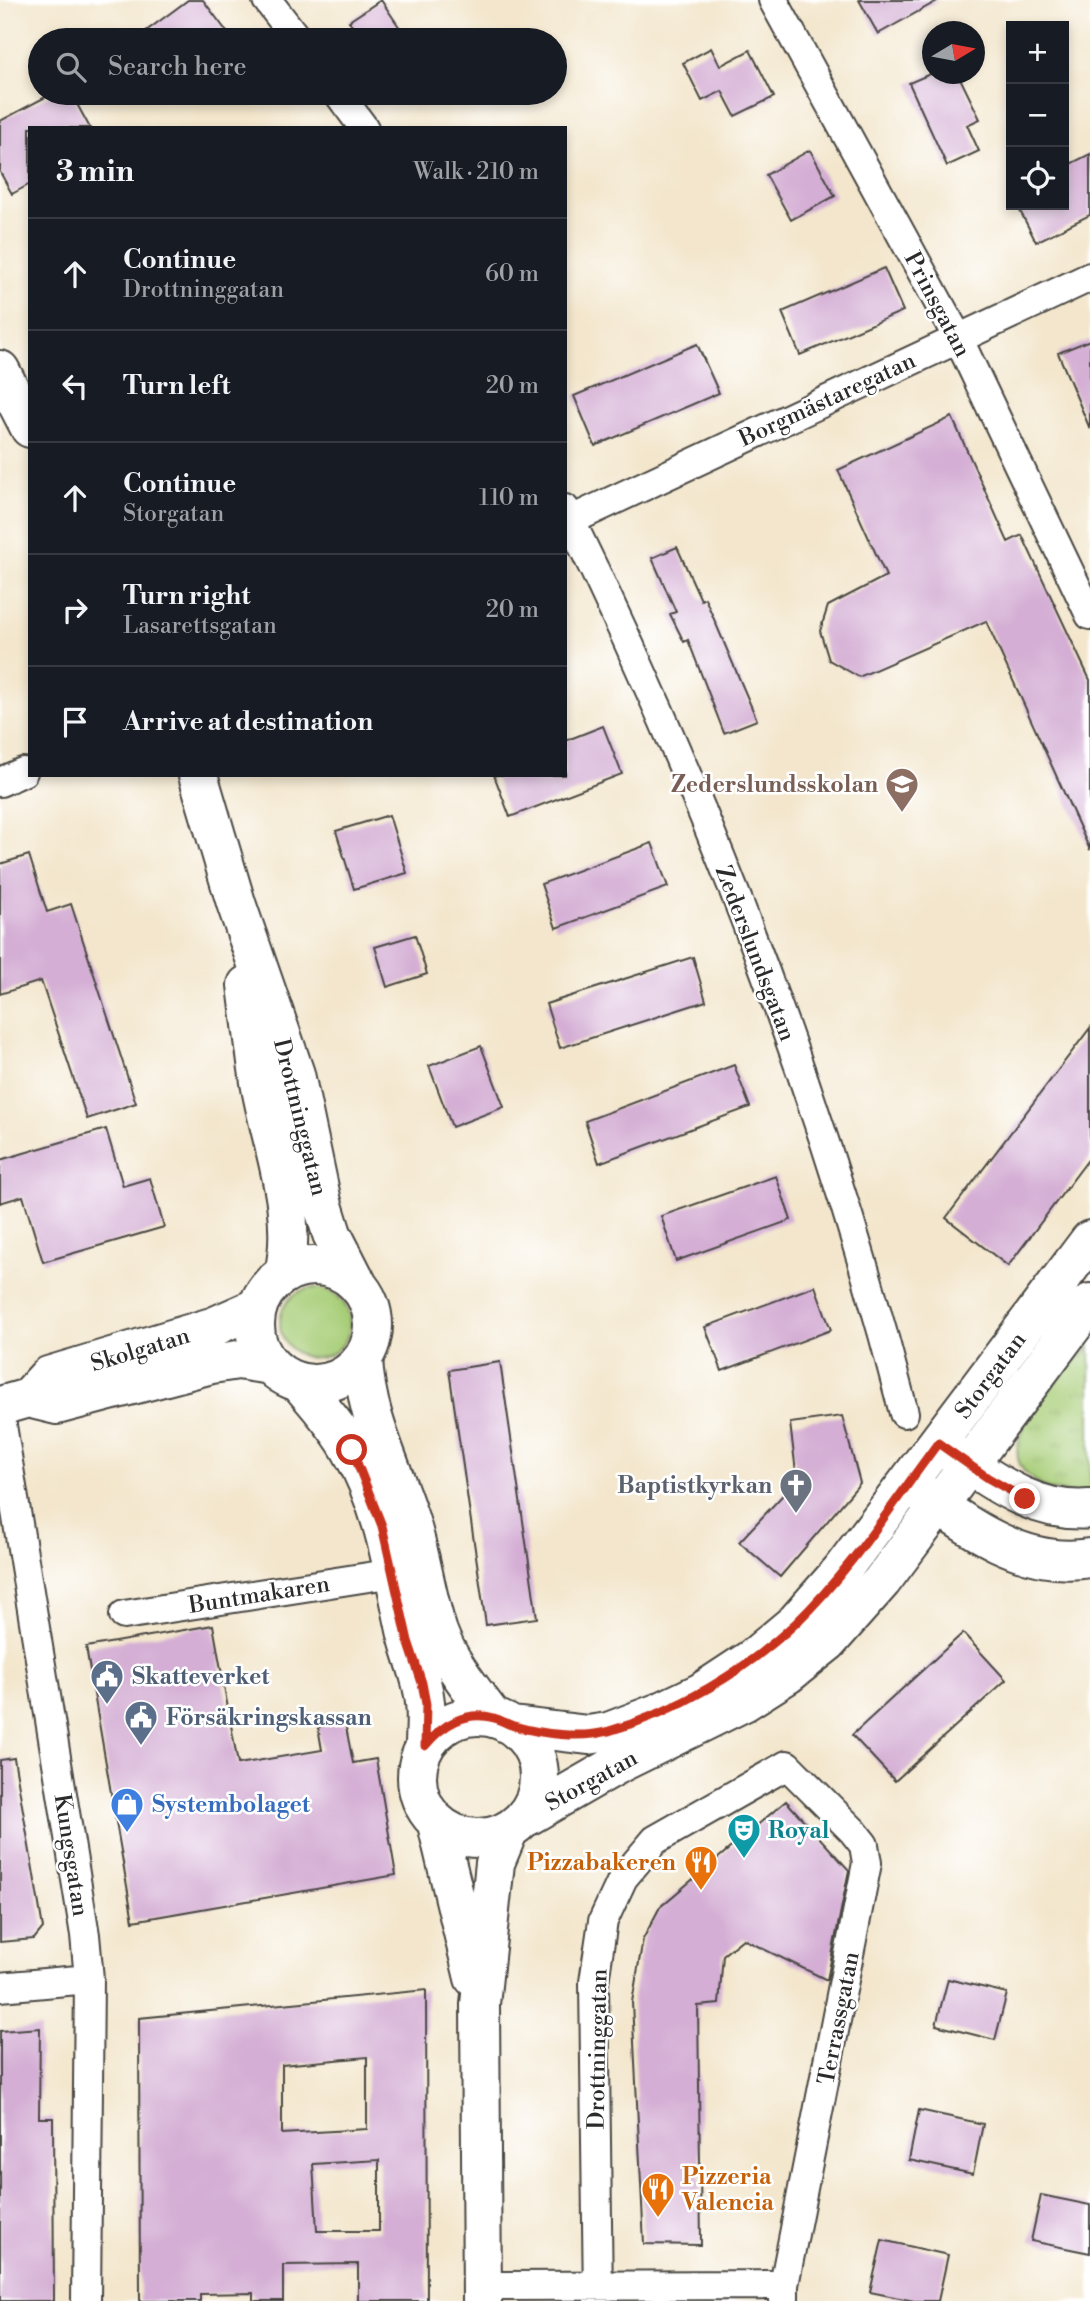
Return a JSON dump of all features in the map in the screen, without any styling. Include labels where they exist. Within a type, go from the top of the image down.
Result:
[{"type":"street","points":[[267,0],[289,28]]},
{"type":"street","name":"Prinsgatan","points":[[773,0],[958,338],[1090,615]]},
{"type":"street","points":[[347,105],[363,126]]},
{"type":"street","name":"Borgmästaregatan","points":[[567,518],[1090,277]]},
{"type":"street","points":[[0,370],[28,424]]},
{"type":"street","name":"Zederslundsgatan","points":[[567,518],[680,761],[769,984],[862,1254],[904,1413]]},
{"type":"street","name":"Drottninggatan","points":[[199,777],[236,903],[295,1074],[322,1202],[332,1234],[359,1287]]},
{"type":"street","name":"Drottninggatan","points":[[236,903],[260,1083],[288,1210],[290,1247],[284,1274]]},
{"type":"street","name":"Storgatan","points":[[503,1722],[560,1733],[608,1732],[700,1693],[753,1658],[796,1622],[841,1571],[1090,1240]]},
{"type":"street","points":[[285,1373],[317,1384],[335,1380],[351,1371],[363,1358],[371,1341],[373,1323],[370,1306],[359,1287],[344,1274],[324,1267],[304,1267],[284,1274],[273,1283],[258,1307],[257,1338],[285,1373],[329,1417],[352,1450],[382,1526],[426,1704],[425,1746],[416,1779],[423,1803],[438,1824],[450,1832],[479,1839],[517,1824]]},
{"type":"street","name":"Storgatan","points":[[517,1824],[589,1779],[744,1702],[788,1674],[828,1642],[882,1581],[940,1506],[1090,1303]]},
{"type":"street","name":"Skolgatan","points":[[10,1406],[48,1376],[215,1326],[258,1307]]},
{"type":"street","points":[[363,1358],[364,1390],[370,1415],[408,1515],[439,1633],[458,1672],[503,1722],[526,1737],[535,1752],[540,1769],[540,1786],[495,1863],[480,2004],[482,2294],[784,2293]]},
{"type":"street","name":"Skolgatan","points":[[10,1406],[57,1405],[212,1364],[238,1360],[285,1373]]},
{"type":"street","name":"Kungsgatan","points":[[10,1406],[89,1979],[86,2301]]},
{"type":"street","points":[[938,1443],[1025,1499],[1050,1509],[1090,1509]]},
{"type":"street","points":[[909,1482],[985,1537],[1008,1548],[1051,1558],[1090,1558]]},
{"type":"street","name":"Buntmakaren","points":[[124,1615],[394,1573]]},
{"type":"street","points":[[425,1746],[438,1731],[455,1720],[474,1716],[503,1722]]},
{"type":"street","name":"Drottninggatan","points":[[598,2293],[594,1982],[603,1921],[623,1878],[655,1840],[787,1765]]},
{"type":"street","name":"Terrassgatan","points":[[784,2293],[867,1863],[864,1845],[853,1831],[787,1765]]},
{"type":"street","points":[[438,1824],[480,2004]]},
{"type":"street","points":[[0,1987],[89,1979]]},
{"type":"green space","points":[[315,1288],[340,1298],[350,1323],[340,1348],[315,1358],[290,1348],[280,1323],[290,1298]]},
{"type":"green space","points":[[1090,1347],[1090,1495],[1047,1489],[1029,1476],[1019,1462],[1018,1445],[1035,1408],[1049,1389]]},
{"type":"building","points":[[188,0],[203,0],[224,28],[150,28]]},
{"type":"building","points":[[381,0],[400,28],[353,28],[349,21]]},
{"type":"building","points":[[859,0],[939,0],[878,34]]},
{"type":"building","points":[[711,48],[720,66],[750,50],[774,97],[735,116],[722,91],[702,101],[683,63]]},
{"type":"building","points":[[922,77],[922,84],[963,84],[980,119],[967,125],[979,151],[947,166],[909,83]]},
{"type":"building","points":[[30,105],[78,105],[89,126],[28,126],[28,185],[12,194],[0,172],[0,121]]},
{"type":"building","points":[[810,150],[835,196],[791,220],[766,175]]},
{"type":"building","points":[[1090,154],[1090,215],[1036,242],[1020,210],[1069,210],[1069,164]]},
{"type":"building","points":[[884,268],[903,311],[800,355],[782,312]]},
{"type":"building","points":[[1090,340],[1090,429],[1058,353]]},
{"type":"building","points":[[697,344],[719,393],[595,446],[574,396]]},
{"type":"building","points":[[952,417],[1008,542],[1022,535],[1090,680],[1090,850],[986,621],[859,677],[829,660],[820,631],[828,606],[886,576],[838,470]]},
{"type":"building","points":[[677,547],[701,600],[705,598],[757,720],[724,733],[688,640],[684,642],[670,614],[676,612],[652,558]]},
{"type":"building","points":[[603,726],[622,774],[510,817],[495,777],[567,777],[567,740]]},
{"type":"building","points":[[389,815],[407,873],[354,889],[336,831]]},
{"type":"building","points":[[652,843],[668,887],[556,928],[541,884]]},
{"type":"building","points":[[29,855],[47,912],[71,904],[136,1103],[87,1119],[41,981],[0,994],[0,864]]},
{"type":"building","points":[[415,935],[427,974],[387,987],[375,947]]},
{"type":"building","points":[[693,957],[706,1001],[560,1048],[546,1004]]},
{"type":"building","points":[[1090,1028],[1090,1157],[1008,1266],[946,1218]]},
{"type":"building","points":[[481,1046],[504,1107],[452,1127],[429,1066]]},
{"type":"building","points":[[734,1065],[750,1107],[599,1163],[585,1121]]},
{"type":"building","points":[[106,1129],[123,1186],[150,1178],[164,1227],[43,1262],[23,1196],[0,1203],[0,1160]]},
{"type":"building","points":[[776,1176],[791,1220],[676,1261],[661,1216]]},
{"type":"building","points":[[815,1286],[831,1330],[722,1371],[705,1327]]},
{"type":"building","points":[[500,1362],[537,1618],[486,1625],[449,1370]]},
{"type":"building","points":[[842,1416],[860,1483],[780,1577],[739,1542],[797,1480],[790,1423]]},
{"type":"building","points":[[213,1625],[238,1764],[322,1750],[318,1727],[345,1722],[353,1763],[376,1759],[396,1875],[133,1921],[86,1647]]},
{"type":"building","points":[[963,1633],[1006,1680],[895,1781],[852,1735]]},
{"type":"building","points":[[14,1758],[43,1928],[34,1939],[0,1942],[0,1760]]},
{"type":"building","points":[[786,1801],[849,1870],[827,1980],[743,1939],[723,1955],[719,2004],[698,2006],[701,2245],[644,2244],[632,2002],[643,1939],[660,1907]]},
{"type":"building","points":[[948,1979],[1007,1993],[995,2040],[936,2025]]},
{"type":"building","points":[[426,1990],[427,2301],[358,2301],[358,2264],[283,2265],[283,2301],[253,2301],[253,2293],[200,2294],[200,2301],[140,2301],[139,2018]],"holes":[[[367,2057],[367,2129],[282,2134],[282,2065]],[[379,2160],[379,2231],[317,2231],[313,2164]]]},
{"type":"building","points":[[40,2028],[39,2118],[53,2118],[54,2301],[0,2301],[0,2031]]},
{"type":"building","points":[[919,2110],[983,2124],[973,2174],[909,2160]]},
{"type":"building","points":[[1041,2195],[1090,2205],[1090,2253],[1031,2241]]},
{"type":"building","points":[[882,2240],[948,2255],[938,2301],[914,2301],[870,2292]]},
{"type":"place","name":"Zederslundsskolan","points":[[902,814]]},
{"type":"place","name":"Baptistkyrkan","points":[[796,1515]]},
{"type":"place","name":"Skatteverket","points":[[107,1706]]},
{"type":"place","name":"Försäkringskassan","points":[[141,1747]]},
{"type":"place","name":"Systembolaget","points":[[127,1834]]},
{"type":"place","name":"Royal","points":[[744,1860]]},
{"type":"place","name":"Pizzabakeren","points":[[701,1892]]},
{"type":"place","name":"Pizzeria Valencia","points":[[658,2219]]},
{"type":"route","points":[[352,1450],[369,1486],[382,1526],[408,1641],[422,1683],[426,1704],[425,1746],[438,1731],[455,1720],[474,1716],[494,1718],[513,1726],[560,1733],[588,1735],[608,1732],[700,1693],[753,1658],[796,1622],[841,1571],[938,1443],[988,1478],[1025,1499]]}]
